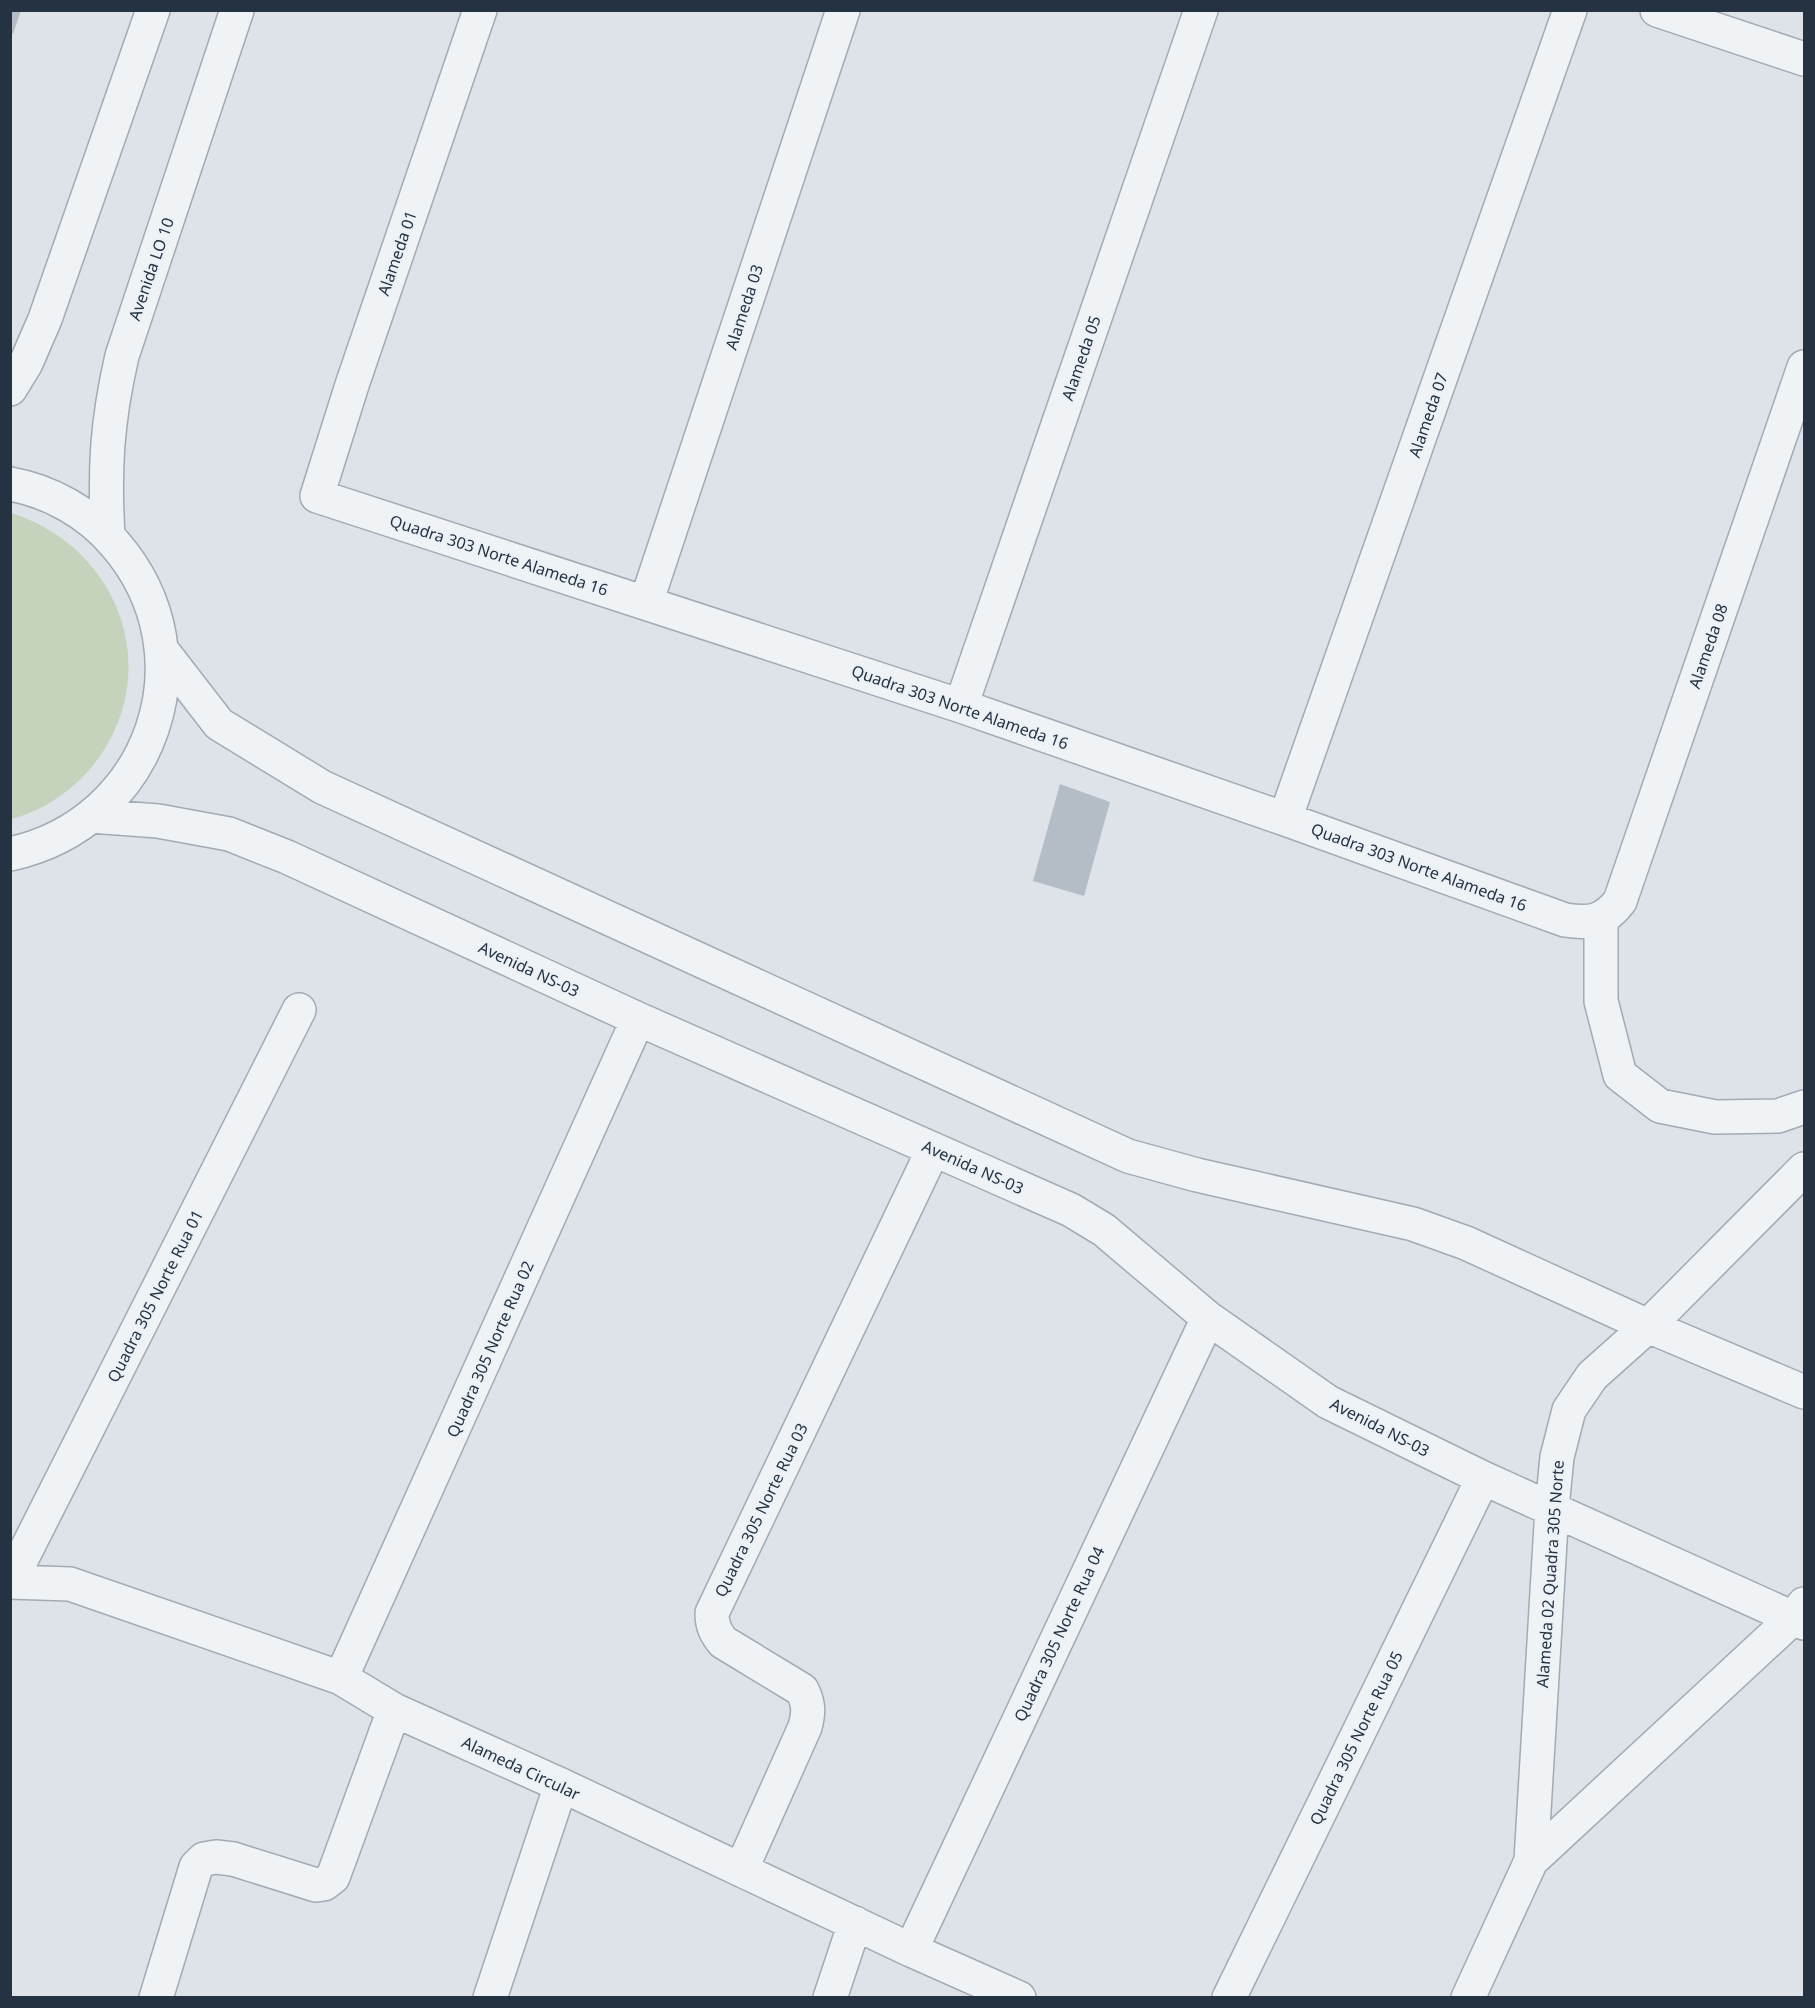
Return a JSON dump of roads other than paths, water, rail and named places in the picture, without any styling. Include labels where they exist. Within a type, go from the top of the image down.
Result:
[{"type":"street","points":[[10,389],[26,363],[45,319],[153,10]]},
{"type":"street","name":"Avenida LO 10","points":[[108,536],[105,492],[107,440],[122,356],[237,10]]},
{"type":"street","name":"Alameda 01","points":[[317,496],[356,373],[480,10]]},
{"type":"street","name":"Alameda 03","points":[[646,603],[843,10]]},
{"type":"street","name":"Alameda 05","points":[[961,706],[1201,10]]},
{"type":"street","name":"Alameda 07","points":[[1285,819],[1570,10]]},
{"type":"street","points":[[1657,10],[1804,59]]},
{"type":"street","name":"Alameda 08","points":[[1601,919],[1608,915],[1620,901],[1804,367]]},
{"type":"street","points":[[10,484],[65,503],[108,536],[131,564],[154,613],[161,649],[162,685],[148,740],[140,758],[119,790],[76,828],[51,841],[10,854]]},
{"type":"street","name":"Quadra 303 Norte Alameda 16","points":[[317,496],[961,706],[1565,920],[1589,922],[1601,919]]},
{"type":"street","points":[[161,649],[219,724],[322,787],[1118,1152],[1197,1174],[1413,1224],[1466,1244],[1648,1326],[1804,1392]]},
{"type":"street","name":"Avenida NS-03","points":[[92,816],[158,821],[229,834],[298,862],[638,1019],[1071,1210],[1096,1225],[1130,1251],[1208,1318],[1328,1402],[1483,1478],[1801,1615]]},
{"type":"street","points":[[1601,919],[1601,1001],[1620,1075],[1660,1106],[1715,1117],[1778,1116],[1804,1107]]},
{"type":"street","name":"Quadra 305 Norte Rua 01","points":[[10,1582],[299,1010]]},
{"type":"street","name":"Quadra 305 Norte Rua 02","points":[[341,1678],[638,1019]]},
{"type":"street","name":"Quadra 305 Norte Rua 03","points":[[741,1870],[805,1727],[809,1713],[807,1700],[802,1690],[723,1642],[715,1632],[712,1613],[933,1150]]},
{"type":"street","name":"Alameda 02 Quadra 305 Norte","points":[[1468,1998],[1532,1861],[1552,1508],[1557,1457],[1569,1410],[1592,1376],[1648,1326],[1804,1168]]},
{"type":"street","name":"Quadra 305 Norte Rua 04","points":[[911,1950],[1208,1318]]},
{"type":"street","name":"Quadra 305 Norte Rua 05","points":[[1229,1998],[1483,1478]]},
{"type":"street","name":"Alameda Circular","points":[[10,1582],[70,1584],[341,1678],[394,1710],[1019,1998]]},
{"type":"street","name":"Alameda 02 Quadra 305 Norte","points":[[1532,1861],[1801,1615]]},
{"type":"street","points":[[156,1998],[196,1867],[204,1859],[216,1857],[232,1860],[316,1885],[324,1884],[333,1876],[394,1710]]},
{"type":"street","points":[[490,1998],[561,1785]]},
{"type":"street","points":[[830,1998],[855,1923]]}]
